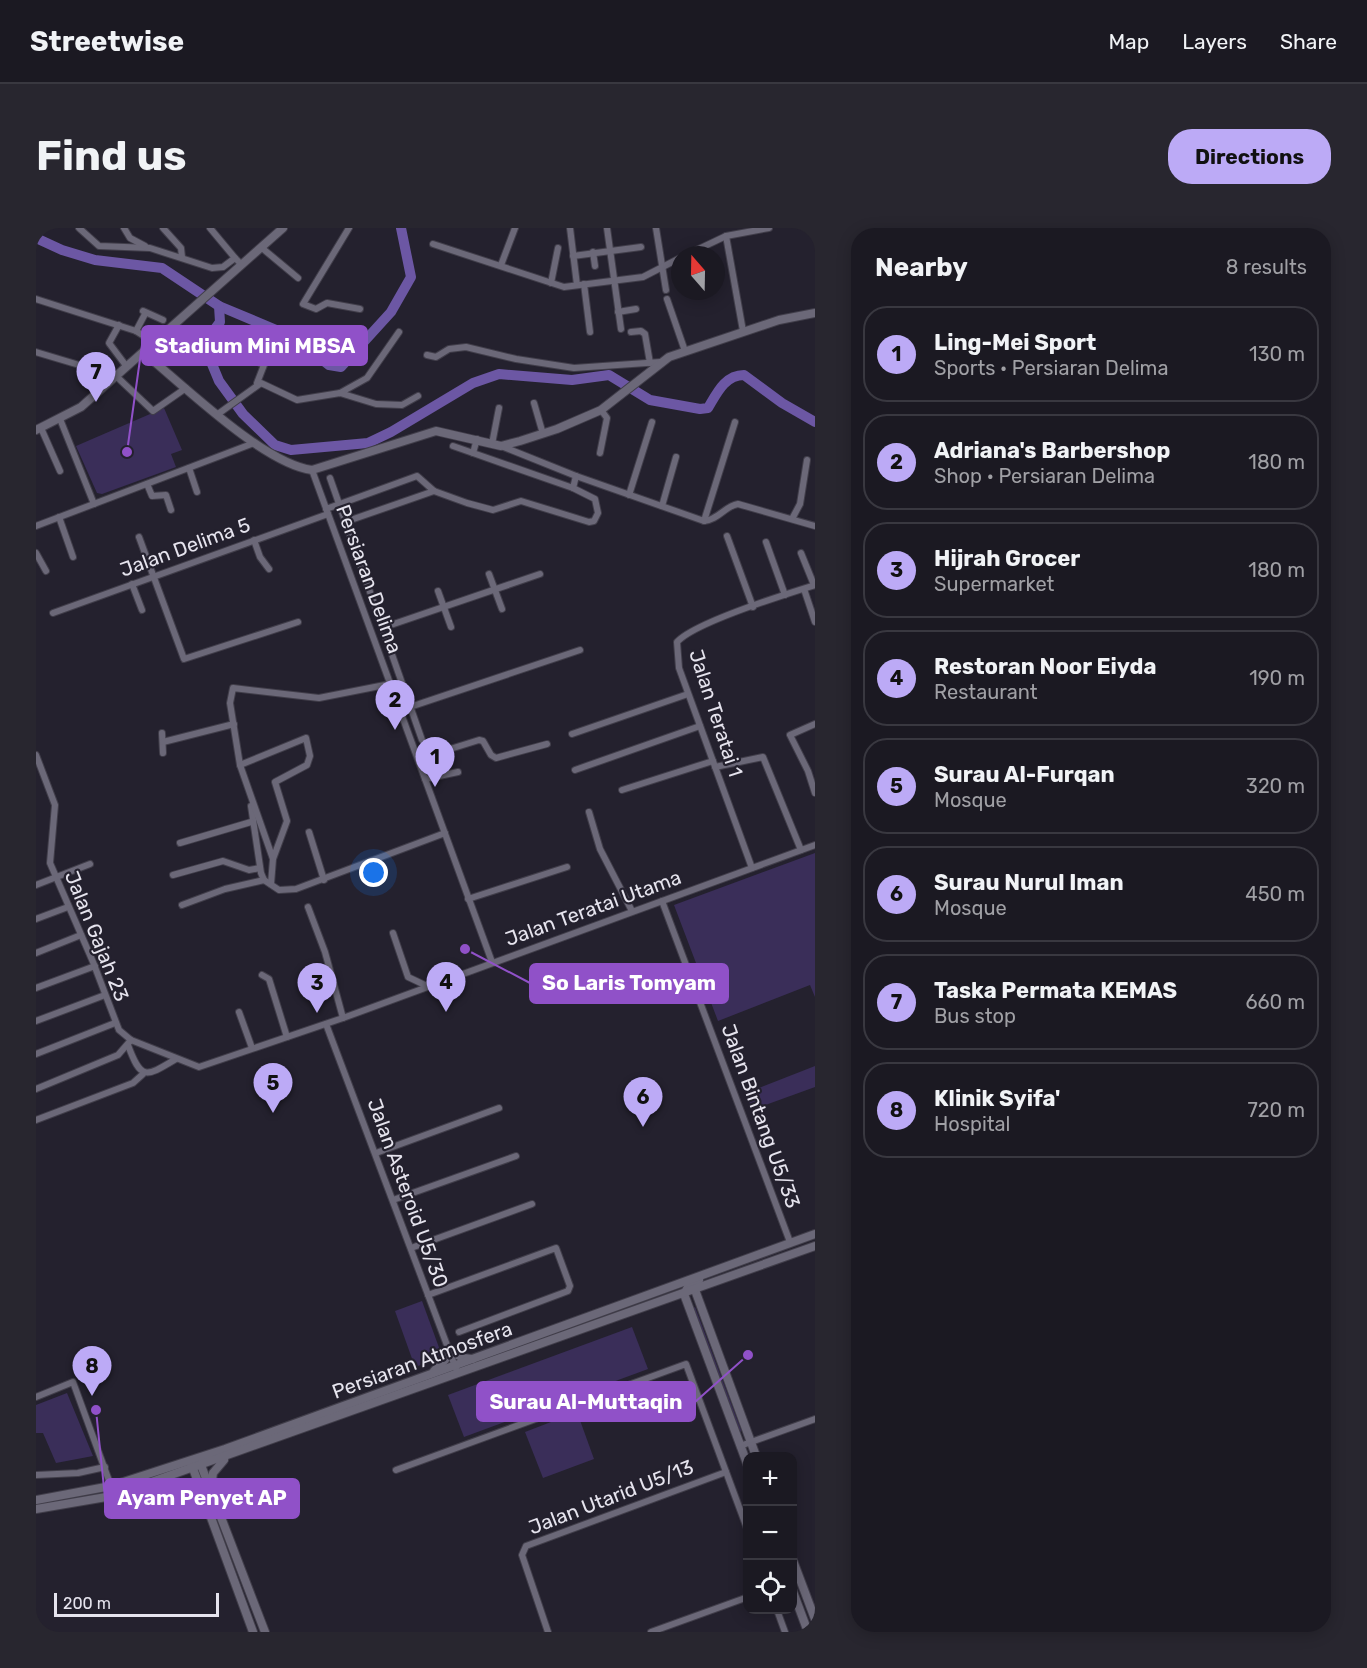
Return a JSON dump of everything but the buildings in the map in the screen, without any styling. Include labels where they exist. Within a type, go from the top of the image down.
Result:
[{"type":"street","points":[[79,228],[99,246],[126,249],[150,248]]},
{"type":"street","points":[[124,228],[130,238],[150,248],[212,268],[238,262],[262,248],[273,231],[283,228]]},
{"type":"street","points":[[164,228],[182,248],[182,257]]},
{"type":"street","points":[[210,228],[238,262]]},
{"type":"street","points":[[349,228],[303,304],[316,309],[327,303],[360,309]]},
{"type":"street","points":[[501,265],[514,228]]},
{"type":"street","points":[[570,228],[573,256],[590,332]]},
{"type":"street","points":[[607,228],[621,329]]},
{"type":"street","points":[[656,228],[666,290]]},
{"type":"street","points":[[705,246],[726,236],[769,228]]},
{"type":"street","points":[[726,236],[743,331]]},
{"type":"street","points":[[433,244],[564,287],[643,277],[671,262]]},
{"type":"street","points":[[573,256],[641,247]]},
{"type":"street","points":[[262,248],[298,278]]},
{"type":"street","points":[[551,283],[558,248]]},
{"type":"street","points":[[593,252],[595,266]]},
{"type":"street","points":[[60,471],[38,429],[81,406],[196,307],[224,281],[238,262]]},
{"type":"street","points":[[667,299],[685,351]]},
{"type":"street","points":[[37,301],[136,331],[155,343]]},
{"type":"street","points":[[618,312],[636,309]]},
{"type":"street","points":[[136,331],[144,312],[163,320]]},
{"type":"street","points":[[497,445],[543,434],[601,410],[665,360],[685,351],[743,331],[815,313]]},
{"type":"street","points":[[119,325],[109,343],[127,367]]},
{"type":"street","points":[[631,332],[641,331],[645,334],[650,363]]},
{"type":"street","points":[[257,384],[261,383],[297,400],[340,393],[367,378],[399,332]]},
{"type":"street","points":[[427,355],[436,357],[449,349],[466,347],[516,359],[574,368],[665,360]]},
{"type":"street","points":[[36,352],[116,376],[153,411],[186,388]]},
{"type":"street","points":[[144,353],[254,444],[293,467],[312,470],[436,431],[497,445],[576,476],[704,521],[714,519],[730,506],[738,504],[815,526]]},
{"type":"street","points":[[218,414],[257,384],[264,365],[246,356]]},
{"type":"street","points":[[340,393],[376,404],[402,405],[418,396]]},
{"type":"street","points":[[534,403],[543,434]]},
{"type":"street","points":[[497,445],[499,408]]},
{"type":"street","points":[[600,453],[607,418],[601,410]]},
{"type":"street","points":[[60,419],[94,504]]},
{"type":"street","points":[[629,495],[652,422]]},
{"type":"street","points":[[704,521],[735,422]]},
{"type":"street","points":[[473,453],[477,439]]},
{"type":"street","points":[[36,526],[254,444]]},
{"type":"street","points":[[345,522],[434,491],[493,510],[521,501],[589,522],[594,521],[597,513],[595,497],[453,446]]},
{"type":"street","points":[[662,506],[676,457]]},
{"type":"street","points":[[792,519],[800,504],[807,460]]},
{"type":"street","points":[[189,468],[197,492]]},
{"type":"street","name":"Persiaran Delima","points":[[312,470],[492,962]]},
{"type":"street","name":"Jalan Delima 5","points":[[53,613],[254,540],[339,504],[417,476],[434,491]]},
{"type":"street","points":[[573,488],[576,476]]},
{"type":"street","points":[[330,478],[422,740]]},
{"type":"street","points":[[147,484],[152,496],[166,495],[171,510]]},
{"type":"street","points":[[59,517],[73,557]]},
{"type":"street","points":[[728,536],[753,607]]},
{"type":"street","points":[[139,537],[184,659],[298,622]]},
{"type":"street","points":[[254,540],[260,558],[269,569]]},
{"type":"street","points":[[766,542],[785,595]]},
{"type":"street","points":[[36,553],[46,571]]},
{"type":"street","points":[[801,553],[814,585]]},
{"type":"street","points":[[489,574],[502,609]]},
{"type":"street","points":[[382,628],[540,574]]},
{"type":"street","points":[[132,584],[142,610]]},
{"type":"street","name":"Jalan Teratai 1","points":[[752,868],[688,694],[676,654],[678,640],[753,607],[814,585]]},
{"type":"street","points":[[804,589],[815,622]]},
{"type":"street","points":[[438,591],[451,627]]},
{"type":"street","points":[[410,707],[580,650]]},
{"type":"street","points":[[273,859],[240,765],[230,703],[233,688],[319,698],[390,684]]},
{"type":"street","points":[[572,734],[688,694]]},
{"type":"street","points":[[163,742],[234,724]]},
{"type":"street","points":[[815,724],[790,735],[808,771],[815,793]]},
{"type":"street","points":[[575,771],[700,726]]},
{"type":"street","points":[[162,733],[163,753]]},
{"type":"street","points":[[240,765],[302,739],[308,740],[310,756],[308,765],[275,782],[287,821],[273,859],[271,884]]},
{"type":"street","points":[[418,759],[479,740],[483,741],[491,755],[496,758],[547,744]]},
{"type":"street","name":"Jalan Gajah 23","points":[[36,755],[39,771],[55,805],[56,823],[50,858],[55,877],[94,966],[115,1023],[130,1042],[199,1066],[212,1063]]},
{"type":"street","points":[[622,790],[714,764],[763,757],[801,850]]},
{"type":"street","points":[[425,779],[458,772]]},
{"type":"street","points":[[250,798],[251,822],[260,868],[264,880],[279,890],[287,891],[324,880],[445,833]]},
{"type":"street","points":[[589,812],[600,849],[632,911]]},
{"type":"street","points":[[180,843],[251,822]]},
{"type":"street","points":[[309,832],[324,880]]},
{"type":"street","name":"Jalan Teratai Utama","points":[[212,1063],[343,1018],[815,846]]},
{"type":"street","points":[[173,875],[223,861],[249,870],[260,868]]},
{"type":"street","points":[[36,885],[90,864]]},
{"type":"street","points":[[468,898],[567,867]]},
{"type":"street","points":[[182,905],[225,889],[264,880]]},
{"type":"street","name":"Jalan Bintang U5/33","points":[[662,901],[790,1242]]},
{"type":"street","points":[[36,919],[68,907]]},
{"type":"street","points":[[308,907],[325,952],[343,1018]]},
{"type":"street","points":[[393,933],[408,977],[427,986]]},
{"type":"street","points":[[36,953],[81,935]]},
{"type":"street","points":[[36,988],[94,966]]},
{"type":"street","points":[[262,975],[269,980],[287,1037]]},
{"type":"street","points":[[36,1021],[105,995]]},
{"type":"street","points":[[239,1012],[252,1048]]},
{"type":"street","points":[[36,1054],[115,1023]]},
{"type":"street","name":"Jalan Asteroid U5/30","points":[[326,1024],[458,1375]]},
{"type":"street","points":[[130,1042],[139,1071],[143,1074]]},
{"type":"street","points":[[36,1089],[118,1055],[130,1042]]},
{"type":"street","points":[[36,1120],[133,1083],[143,1074],[150,1074],[177,1059]]},
{"type":"street","points":[[376,1153],[499,1108]]},
{"type":"street","points":[[393,1200],[516,1156]]},
{"type":"street","points":[[411,1248],[532,1204]]},
{"type":"street","name":"Persiaran Atmosfera","points":[[36,1509],[112,1496],[163,1479],[196,1463],[429,1375],[815,1234]]},
{"type":"street","points":[[748,1271],[783,1253],[790,1242]]},
{"type":"street","name":"Persiaran Atmosfera","points":[[36,1500],[111,1486],[229,1456],[815,1246]]},
{"type":"street","points":[[428,1295],[556,1248],[570,1286],[568,1291],[459,1332]]},
{"type":"street","points":[[632,1301],[689,1291],[732,1266]]},
{"type":"street","points":[[689,1291],[754,1452]]},
{"type":"street","points":[[689,1291],[743,1455]]},
{"type":"street","points":[[429,1375],[445,1360],[449,1351],[463,1358],[473,1359]]},
{"type":"street","points":[[396,1470],[686,1365],[743,1520]]},
{"type":"street","points":[[36,1397],[74,1382],[111,1486]]},
{"type":"street","points":[[740,1446],[815,1419]]},
{"type":"street","points":[[229,1456],[213,1473],[210,1480],[209,1499],[265,1632]]},
{"type":"street","points":[[196,1463],[254,1632]]},
{"type":"street","points":[[36,1475],[78,1473],[105,1467]]},
{"type":"street","name":"Jalan Utarid U5/13","points":[[548,1632],[522,1555],[526,1546],[726,1472]]},
{"type":"street","points":[[163,1479],[209,1499]]},
{"type":"street","points":[[793,1560],[815,1620]]},
{"type":"street","points":[[651,1632],[743,1598]]},
{"type":"street","points":[[797,1602],[808,1632]]},
{"type":"street","points":[[778,1614],[785,1632]]},
{"type":"shaded area","points":[[164,408],[182,450],[171,454],[176,467],[102,494],[97,493],[76,446]]},
{"type":"shaded area","points":[[815,853],[815,997],[810,985],[718,1021],[674,905]]},
{"type":"shaded area","points":[[815,1066],[815,1087],[752,1110],[746,1093]]},
{"type":"shaded area","points":[[422,1301],[441,1353],[435,1360],[415,1367],[395,1311]]},
{"type":"shaded area","points":[[695,1307],[741,1430],[740,1432],[693,1309]]},
{"type":"shaded area","points":[[632,1327],[648,1369],[464,1437],[448,1395]]},
{"type":"shaded area","points":[[67,1393],[93,1456],[56,1463],[43,1433],[36,1433],[36,1405]]},
{"type":"shaded area","points":[[577,1412],[594,1459],[543,1478],[525,1432]]},
{"type":"waterway","points":[[36,238],[62,250],[95,260],[162,268],[219,306],[293,337],[329,365],[341,367],[391,312],[411,277],[401,228]]},
{"type":"waterway","points":[[219,306],[220,322],[209,337],[207,352],[219,381],[243,414],[275,445],[291,450],[368,443],[391,432],[473,383],[499,374],[572,380],[609,375],[650,400],[700,409],[708,408],[727,381],[744,375],[782,403],[815,422]]},
{"type":"place","name":"Taska Permata KEMAS","points":[[96,402]]},
{"type":"place","name":"Stadium Mini MBSA","points":[[127,452]]},
{"type":"place","name":"Adriana's Barbershop","points":[[395,730]]},
{"type":"place","name":"Ling-Mei Sport","points":[[435,787]]},
{"type":"place","name":"So Laris Tomyam","points":[[465,949]]},
{"type":"place","name":"Restoran Noor Eiyda","points":[[446,1012]]},
{"type":"place","name":"Hijrah Grocer","points":[[317,1013]]},
{"type":"place","name":"Surau Al-Furqan","points":[[273,1113]]},
{"type":"place","name":"Surau Nurul Iman","points":[[643,1127]]},
{"type":"place","name":"Surau Al-Muttaqin","points":[[748,1355]]},
{"type":"place","name":"Klinik Syifa'","points":[[92,1396]]},
{"type":"place","name":"Ayam Penyet AP","points":[[96,1410]]}]
